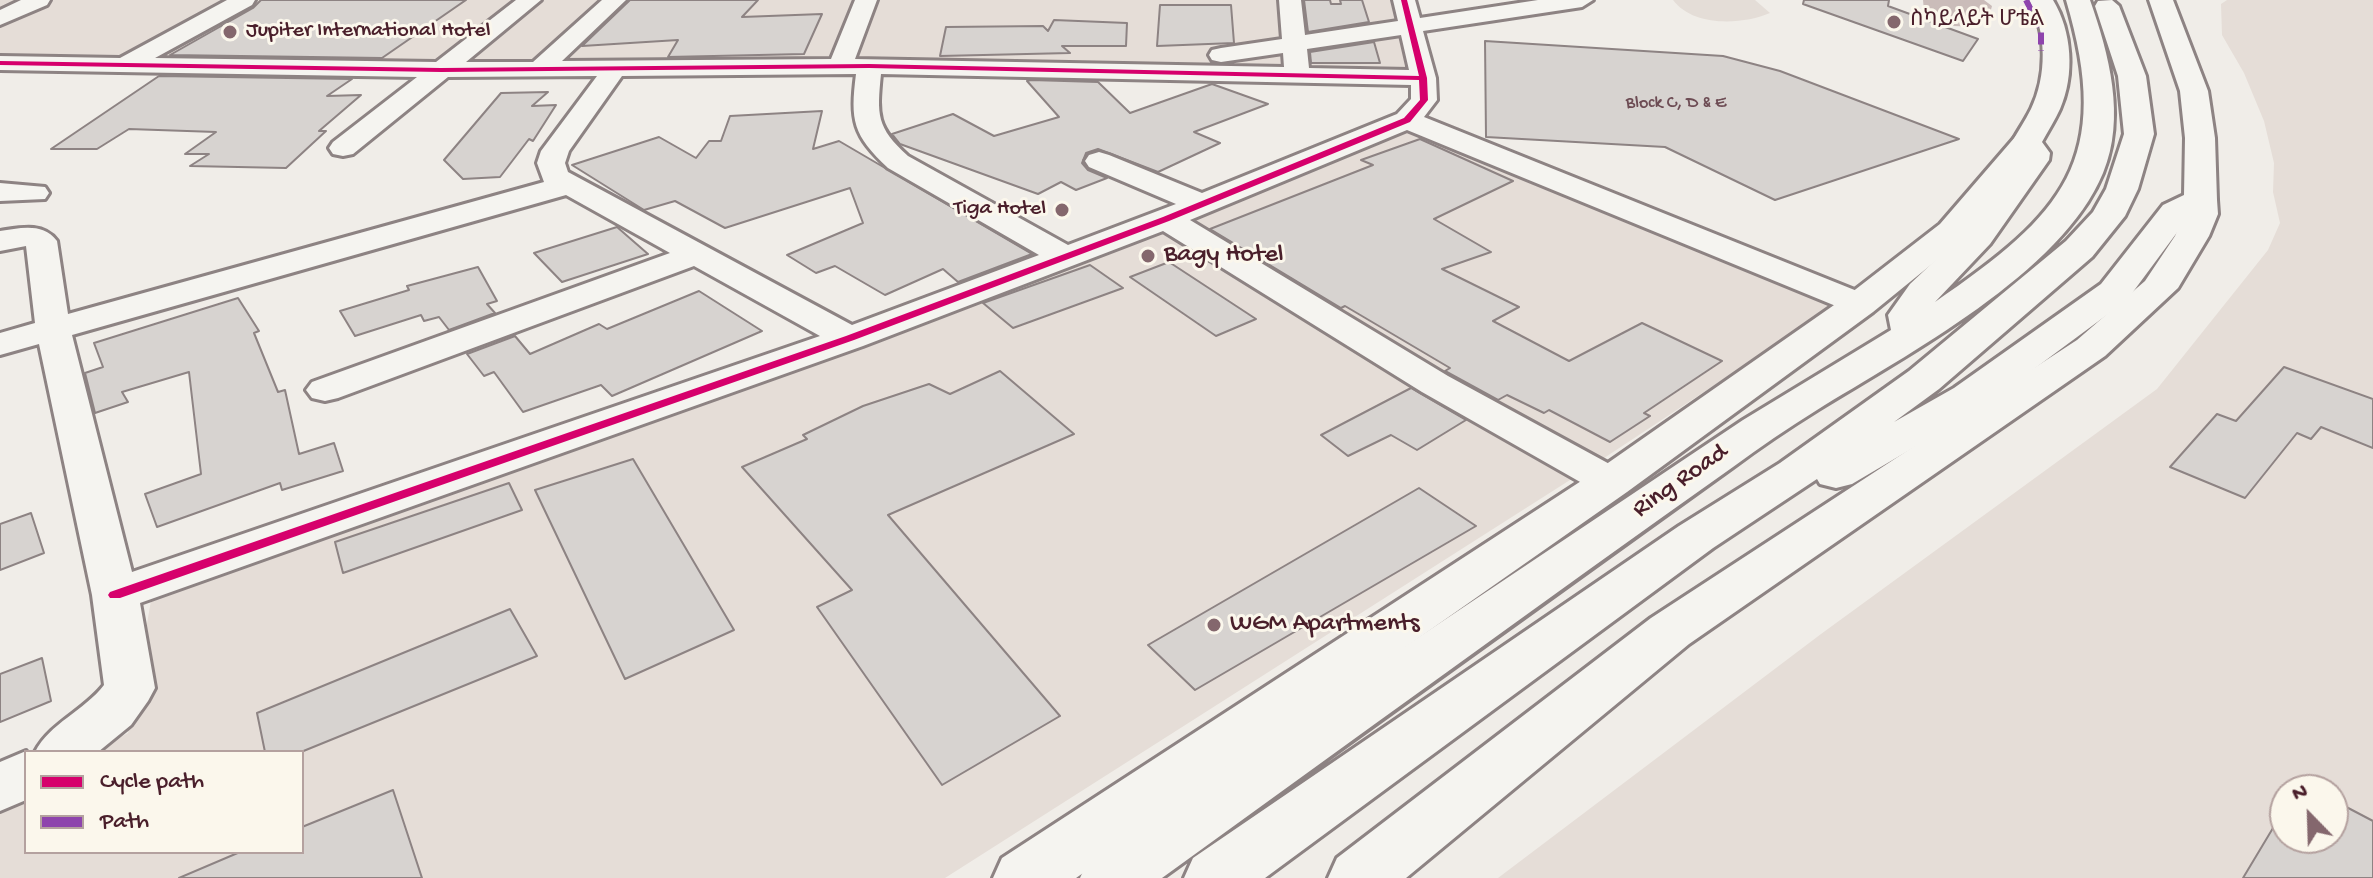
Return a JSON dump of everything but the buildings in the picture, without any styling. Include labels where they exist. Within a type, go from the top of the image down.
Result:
[{"type":"main road","points":[[1025,878],[1611,482],[1860,304],[1952,231],[2027,142],[2047,105],[2053,76],[2055,30],[2050,12],[2041,0]]},
{"type":"main road","name":"Ring Road","points":[[1216,878],[1696,537],[1796,473],[1956,354],[2079,249],[2108,216],[2097,58],[2078,0]]},
{"type":"main road","name":"Ring Road","points":[[1112,878],[1750,435],[1912,332],[2016,259],[2054,221],[2104,182],[2139,134],[2132,76],[2105,0]]},
{"type":"main road","points":[[1360,878],[1670,631],[2091,348],[2159,288],[2192,236],[2201,214],[2201,138],[2190,75],[2165,19],[2161,0]]},
{"type":"main road","points":[[1912,332],[1907,315],[1916,296],[1981,234],[2023,176],[2034,153],[2027,142]]},
{"type":"main road","points":[[1696,537],[1787,503],[1969,397],[2114,292],[2175,212],[2200,200]]},
{"type":"street","points":[[0,18],[39,0]]},
{"type":"street","points":[[126,64],[244,0]]},
{"type":"street","points":[[343,148],[530,0]]},
{"type":"street","points":[[538,70],[615,0]]},
{"type":"street","points":[[866,0],[855,66],[867,132],[898,162],[1064,256]]},
{"type":"street","points":[[1290,0],[1297,75]]},
{"type":"street","points":[[115,595],[850,338],[1166,219],[1407,120],[1424,100],[1423,78],[1404,0]]},
{"type":"street","points":[[1115,72],[1582,0]]},
{"type":"street","points":[[0,63],[441,70],[855,66],[1423,78]]},
{"type":"street","points":[[614,70],[555,151],[551,163],[555,177],[850,338]]},
{"type":"street","points":[[1407,120],[1860,304]]},
{"type":"street","points":[[1099,161],[1202,204]]},
{"type":"street","points":[[0,344],[568,185]]},
{"type":"street","points":[[0,192],[34,193]]},
{"type":"street","points":[[1166,219],[1435,384],[1611,482]]},
{"type":"street","points":[[0,241],[30,236],[41,241],[53,329],[115,595],[130,688],[113,711],[64,750]]},
{"type":"street","points":[[325,390],[694,255]]},
{"type":"street","points":[[0,789],[24,774]]},
{"type":"shaded area","points":[[0,0],[1400,0],[1429,72],[0,62]]},
{"type":"shaded area","points":[[1673,0],[1755,0],[1770,13],[1746,20],[1718,21],[1693,15]]},
{"type":"shaded area","points":[[1923,0],[1984,0],[1992,6],[1989,17],[1961,15],[1976,23],[1956,26],[1935,21],[1933,16],[1941,13],[1924,11]]},
{"type":"shaded area","points":[[2227,0],[2373,0],[2373,878],[1498,878],[1821,634],[2157,389],[2268,250],[2280,223],[2273,192],[2274,163],[2264,121],[2244,73],[2222,35],[2221,4]]},
{"type":"shaded area","points":[[1411,126],[1837,304],[1592,466],[945,878],[0,878],[0,802],[24,789],[24,854],[304,854],[304,750],[97,750],[128,733],[153,589]]},
{"type":"marked path","points":[[2026,0],[2041,30],[2041,51]]},
{"type":"cycle path","points":[[115,595],[850,338],[1166,219],[1407,120],[1424,100],[1423,78],[1404,0]]},
{"type":"cycle path","points":[[0,63],[441,70],[869,66],[1423,78]]},
{"type":"place","name":"ስካይላይት ሆቴል","points":[[1894,22]]},
{"type":"place","name":"Jupiter International Hotel","points":[[230,32]]},
{"type":"place","name":"Tiga Hotel","points":[[1062,210]]},
{"type":"place","name":"Bagy Hotel","points":[[1148,256]]},
{"type":"place","name":"WGM Apartments","points":[[1214,625]]}]
